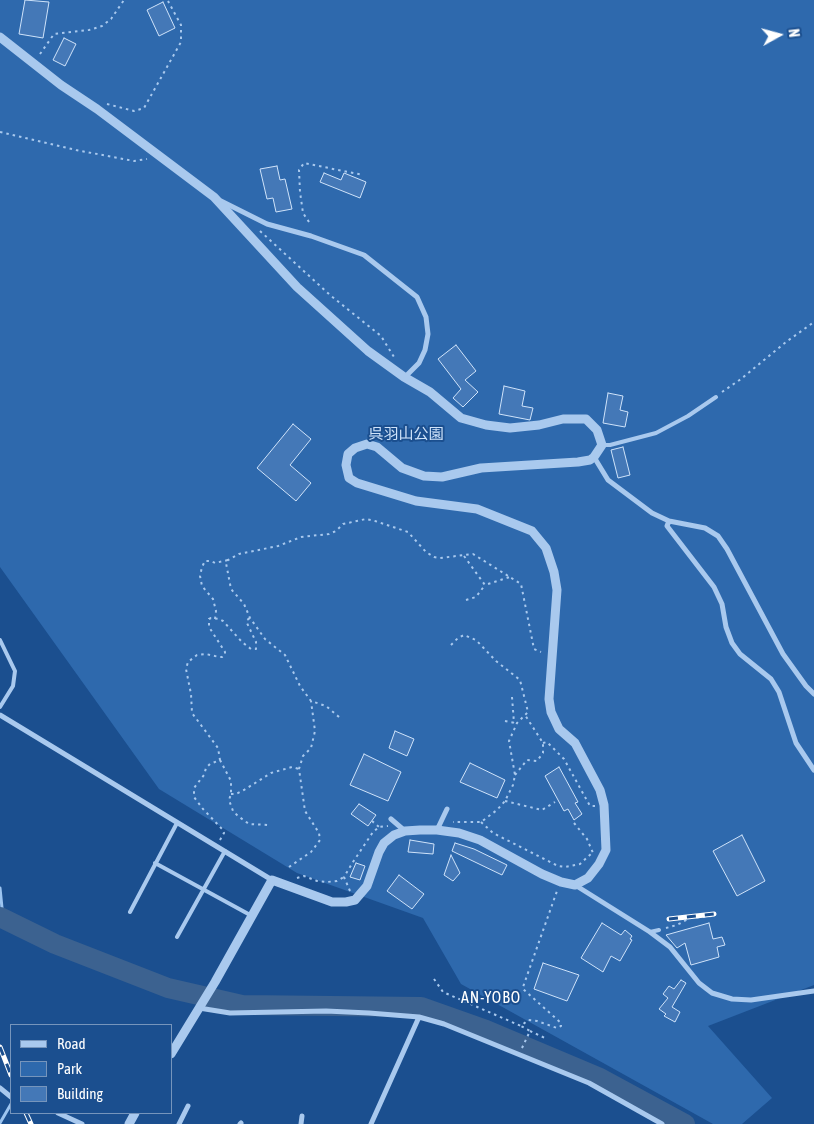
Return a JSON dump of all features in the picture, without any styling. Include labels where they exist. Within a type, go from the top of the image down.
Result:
[{"type":"street","points":[[0,36],[61,85],[87,102],[214,197],[297,287],[368,351],[404,378],[430,392],[461,418],[486,425],[510,428],[539,425],[563,419],[586,419],[598,430],[602,445],[590,460],[578,462],[481,468],[448,476],[424,476],[402,468],[377,447],[367,444],[355,448],[348,454],[346,465],[349,478],[357,483],[416,501],[477,509],[532,531],[546,548],[554,572],[557,590],[549,699],[550,712],[559,729],[575,743],[600,790],[604,805],[606,850],[599,864],[588,878],[575,885]]},
{"type":"street","points":[[214,197],[267,224],[311,236],[364,255],[418,297],[426,317],[428,334],[425,350],[419,362],[404,378]]},
{"type":"street","points":[[594,457],[608,480],[652,513],[669,521],[704,528],[718,536],[727,549],[783,654],[814,694]]},
{"type":"street","points":[[669,521],[666,526],[714,586],[722,604],[726,627],[732,643],[740,654],[771,680],[779,692],[796,743],[814,770]]},
{"type":"street","points":[[0,716],[272,880],[332,902],[355,900],[367,886],[384,843],[402,828]]},
{"type":"street","points":[[441,830],[447,809]]},
{"type":"street","points":[[391,819],[402,828],[441,830],[480,840],[542,874],[575,885],[650,932],[670,947],[699,984],[712,993],[732,999],[751,1000],[814,991]]},
{"type":"street","points":[[172,1052],[215,982],[272,880]]},
{"type":"street","points":[[199,1008],[230,1013],[326,1011],[369,1012],[419,1017],[444,1024],[588,1083],[662,1124]]},
{"type":"street","points":[[371,1124],[419,1017]]},
{"type":"street","points":[[0,1088],[10,1096]]},
{"type":"street","points":[[179,1124],[188,1106]]},
{"type":"street","points":[[60,1114],[82,1124]]},
{"type":"street","points":[[301,1124],[302,1116]]},
{"type":"lane","points":[[602,445],[610,445],[656,433],[688,416],[716,396]]},
{"type":"lane","points":[[0,640],[15,671],[13,686],[0,707]]},
{"type":"lane","points":[[130,912],[177,823]]},
{"type":"lane","points":[[177,937],[225,851]]},
{"type":"lane","points":[[156,863],[252,916]]},
{"type":"lane","points":[[650,932],[659,930]]},
{"type":"path","points":[[34,62],[54,34],[89,30],[102,26],[111,19],[124,0]]},
{"type":"path","points":[[87,102],[110,104],[134,111],[144,108],[181,42],[181,25],[168,1]]},
{"type":"path","points":[[0,132],[134,162],[160,156]]},
{"type":"path","points":[[309,222],[302,213],[300,192],[299,170],[304,163],[363,175]]},
{"type":"path","points":[[253,225],[330,295],[381,336],[390,349],[404,378]]},
{"type":"path","points":[[716,396],[814,322]]},
{"type":"path","points":[[215,618],[216,611],[213,599],[202,586],[200,576],[205,561],[215,563],[228,560],[239,554],[278,546],[301,536],[329,534],[336,531],[343,524],[366,519],[408,532],[426,552],[434,557],[473,554],[511,577],[522,586],[534,650],[541,652]]},
{"type":"path","points":[[464,556],[485,585]]},
{"type":"path","points":[[228,560],[226,563],[231,589],[244,604],[250,618],[265,639],[285,655],[300,686],[311,701],[315,731],[311,748],[303,756],[299,769],[305,810],[319,833],[320,840],[311,852],[289,867]]},
{"type":"path","points":[[466,600],[476,597],[485,585],[511,577]]},
{"type":"path","points":[[250,618],[247,620],[247,624],[256,642],[256,649],[252,649],[242,642],[223,621],[215,618],[209,619],[209,627],[225,654],[222,657],[206,654],[197,655],[188,662],[186,669],[191,694],[192,713],[218,748],[220,760],[231,781],[230,805],[238,816],[249,824],[268,825]]},
{"type":"path","points":[[451,645],[464,635],[476,640],[496,661],[520,680],[528,712],[516,723],[509,741],[516,774]]},
{"type":"path","points":[[512,697],[516,723]]},
{"type":"path","points":[[311,701],[326,706],[339,717]]},
{"type":"path","points":[[441,830],[454,821],[481,822],[497,810],[505,801],[516,774],[527,760],[537,761],[542,756],[543,743],[525,714]]},
{"type":"path","points":[[505,721],[516,723]]},
{"type":"path","points":[[543,743],[547,742],[564,759],[590,806],[604,805]]},
{"type":"path","points":[[216,846],[224,833],[223,830],[196,800],[194,788],[210,764],[220,760]]},
{"type":"path","points":[[231,794],[244,790],[271,772],[292,767],[299,769]]},
{"type":"path","points":[[505,801],[542,810],[555,802]]},
{"type":"path","points":[[372,820],[379,827]]},
{"type":"path","points":[[481,822],[493,833],[558,866],[565,867],[580,864],[593,852]]},
{"type":"path","points":[[574,823],[586,839],[599,864]]},
{"type":"path","points":[[284,884],[304,876],[317,881],[337,881],[344,877],[373,832],[379,827],[402,828]]},
{"type":"path","points":[[349,868],[353,870]]},
{"type":"path","points":[[344,877],[355,900]]},
{"type":"path","points":[[521,1026],[528,1020],[557,1028],[562,1026],[523,987],[552,900],[562,882]]},
{"type":"path","points":[[659,930],[677,925],[690,918],[713,916]]},
{"type":"path","points":[[434,979],[443,992],[545,1038]]},
{"type":"path","points":[[520,1055],[530,1031]]},
{"type":"green space","name":"呉羽山公園","points":[[0,0],[814,0],[814,985],[708,1026],[772,1098],[742,1124],[713,1124],[461,984],[423,918],[297,873],[159,789],[0,567]]},
{"type":"building","points":[[25,0],[49,2],[43,38],[19,34]]},
{"type":"building","points":[[163,2],[175,28],[159,36],[147,10]]},
{"type":"building","points":[[64,38],[76,44],[65,66],[53,60]]},
{"type":"building","points":[[277,166],[280,180],[285,179],[292,209],[276,212],[273,198],[267,199],[260,169]]},
{"type":"building","points":[[324,173],[341,180],[344,173],[366,182],[360,198],[320,182]]},
{"type":"building","points":[[456,345],[476,371],[465,380],[478,392],[463,407],[453,398],[461,389],[438,359]]},
{"type":"building","points":[[504,386],[525,391],[522,406],[533,408],[530,420],[499,414]]},
{"type":"building","points":[[608,393],[623,396],[620,410],[628,412],[625,427],[603,423]]},
{"type":"building","points":[[293,424],[311,439],[290,465],[311,483],[296,501],[257,468]]},
{"type":"building","points":[[623,447],[630,475],[618,478],[611,450]]},
{"type":"building","points":[[395,731],[414,739],[407,756],[389,748]]},
{"type":"building","points":[[364,754],[401,772],[388,801],[350,785]]},
{"type":"building","points":[[470,763],[505,780],[497,798],[460,782]]},
{"type":"building","points":[[559,767],[578,802],[575,803],[582,814],[574,820],[568,809],[564,811],[545,776]]},
{"type":"building","points":[[359,804],[376,815],[368,826],[351,814]]},
{"type":"building","points":[[742,835],[765,881],[737,896],[713,851]]},
{"type":"building","points":[[410,840],[434,844],[433,854],[408,852]]},
{"type":"building","points":[[455,843],[474,849],[507,865],[502,875],[452,851]]},
{"type":"building","points":[[451,855],[460,873],[453,881],[444,875]]},
{"type":"building","points":[[356,863],[365,866],[360,880],[350,877]]},
{"type":"building","points":[[399,875],[424,894],[412,909],[387,891]]},
{"type":"building","points":[[602,923],[621,935],[625,930],[632,936],[630,939],[632,940],[620,961],[611,956],[603,972],[581,958]]},
{"type":"building","points":[[709,923],[713,939],[722,937],[725,945],[717,947],[719,957],[691,965],[685,943],[677,948],[666,935]]},
{"type":"building","points":[[543,963],[579,975],[567,1001],[534,989]]},
{"type":"building","points":[[681,980],[686,983],[672,1007],[680,1012],[675,1022],[664,1016],[666,1014],[659,1009],[668,998],[663,994],[669,986],[674,989]]},
{"type":"waterway","points":[[0,888],[2,908],[0,912]]},
{"type":"waterway","points":[[0,917],[55,944],[168,988],[242,1005],[421,1007],[486,1030],[600,1078],[685,1124]]},
{"type":"waterway","points":[[0,1123],[10,1106]]},
{"type":"railway","points":[[669,919],[714,914]]},
{"type":"railway","points":[[0,1047],[10,1072]]},
{"type":"railway","points":[[26,1114],[31,1124]]},
{"type":"district","name":"AN-YOBO","points":[[491,998]]}]
